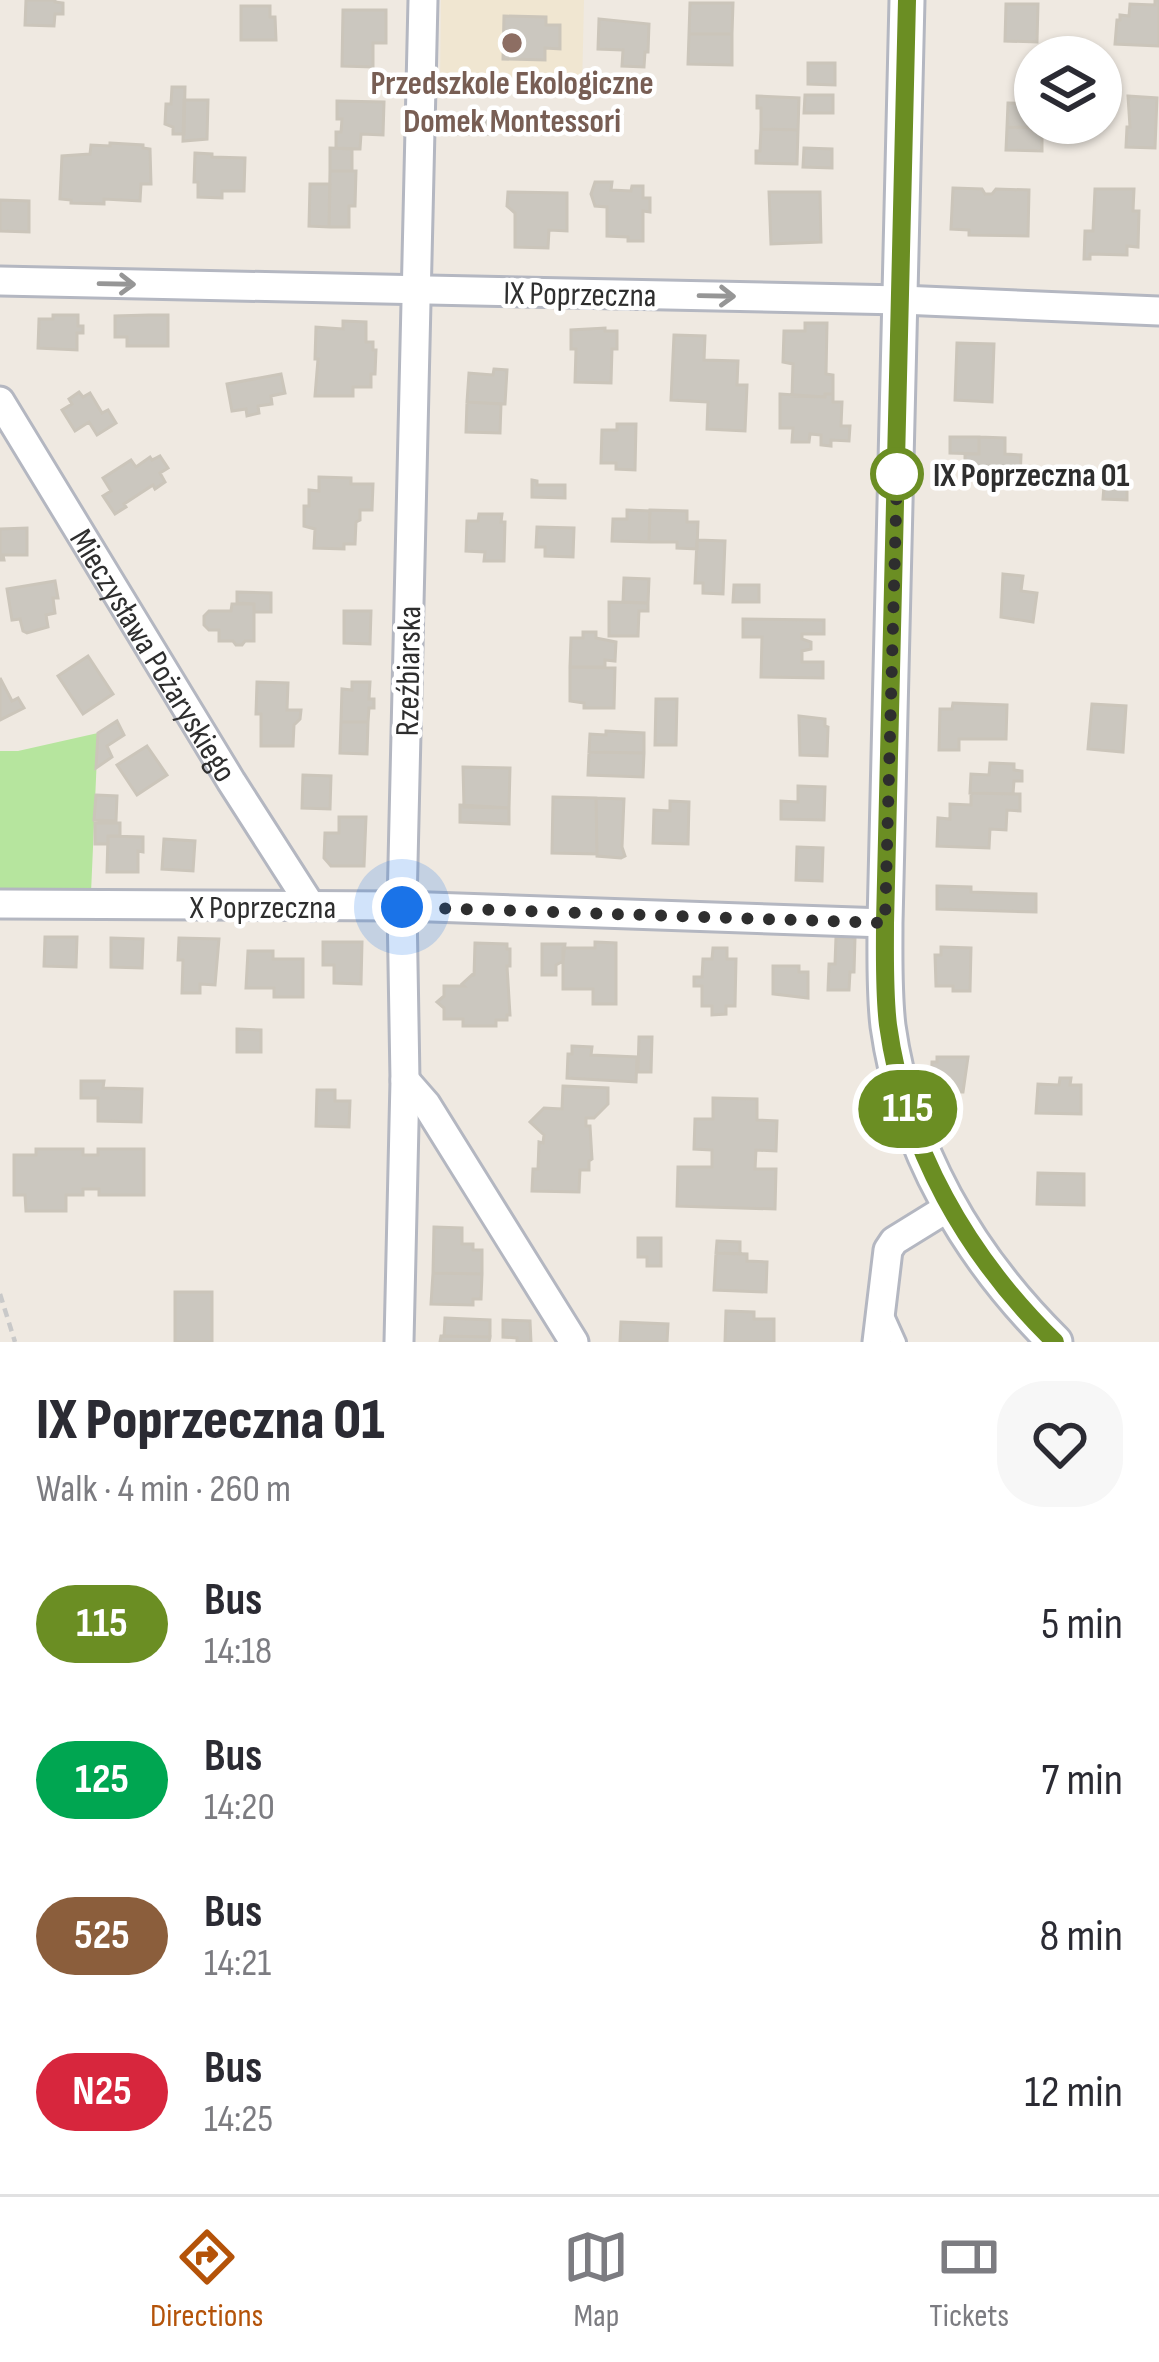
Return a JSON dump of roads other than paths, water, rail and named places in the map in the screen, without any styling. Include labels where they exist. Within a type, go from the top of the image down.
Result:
[{"type":"street","name":"Rzeźbiarska","points":[[399,1342],[405,1080],[402,907],[423,0]]},
{"type":"street","points":[[907,0],[885,923],[891,1041],[927,1164],[949,1207],[1004,1289],[1054,1342]]},
{"type":"street","name":"IX Poprzeczna","points":[[0,280],[901,300],[1159,311]]},
{"type":"street","name":"Mieczysława Pożaryskiego","points":[[0,401],[311,906]]},
{"type":"street","name":"X Poprzeczna","points":[[0,904],[402,907],[885,923]]},
{"type":"street","points":[[405,1080],[426,1104],[574,1342]]},
{"type":"street","points":[[878,1342],[885,1265],[894,1241],[949,1207]]},
{"type":"lane","points":[[880,1303],[898,1342]]},
{"type":"place","name":"Przedszkole Ekologiczne Domek Montessori","points":[[512,43]]},
{"type":"place","name":"IX Poprzeczna 01","points":[[897,474]]}]
